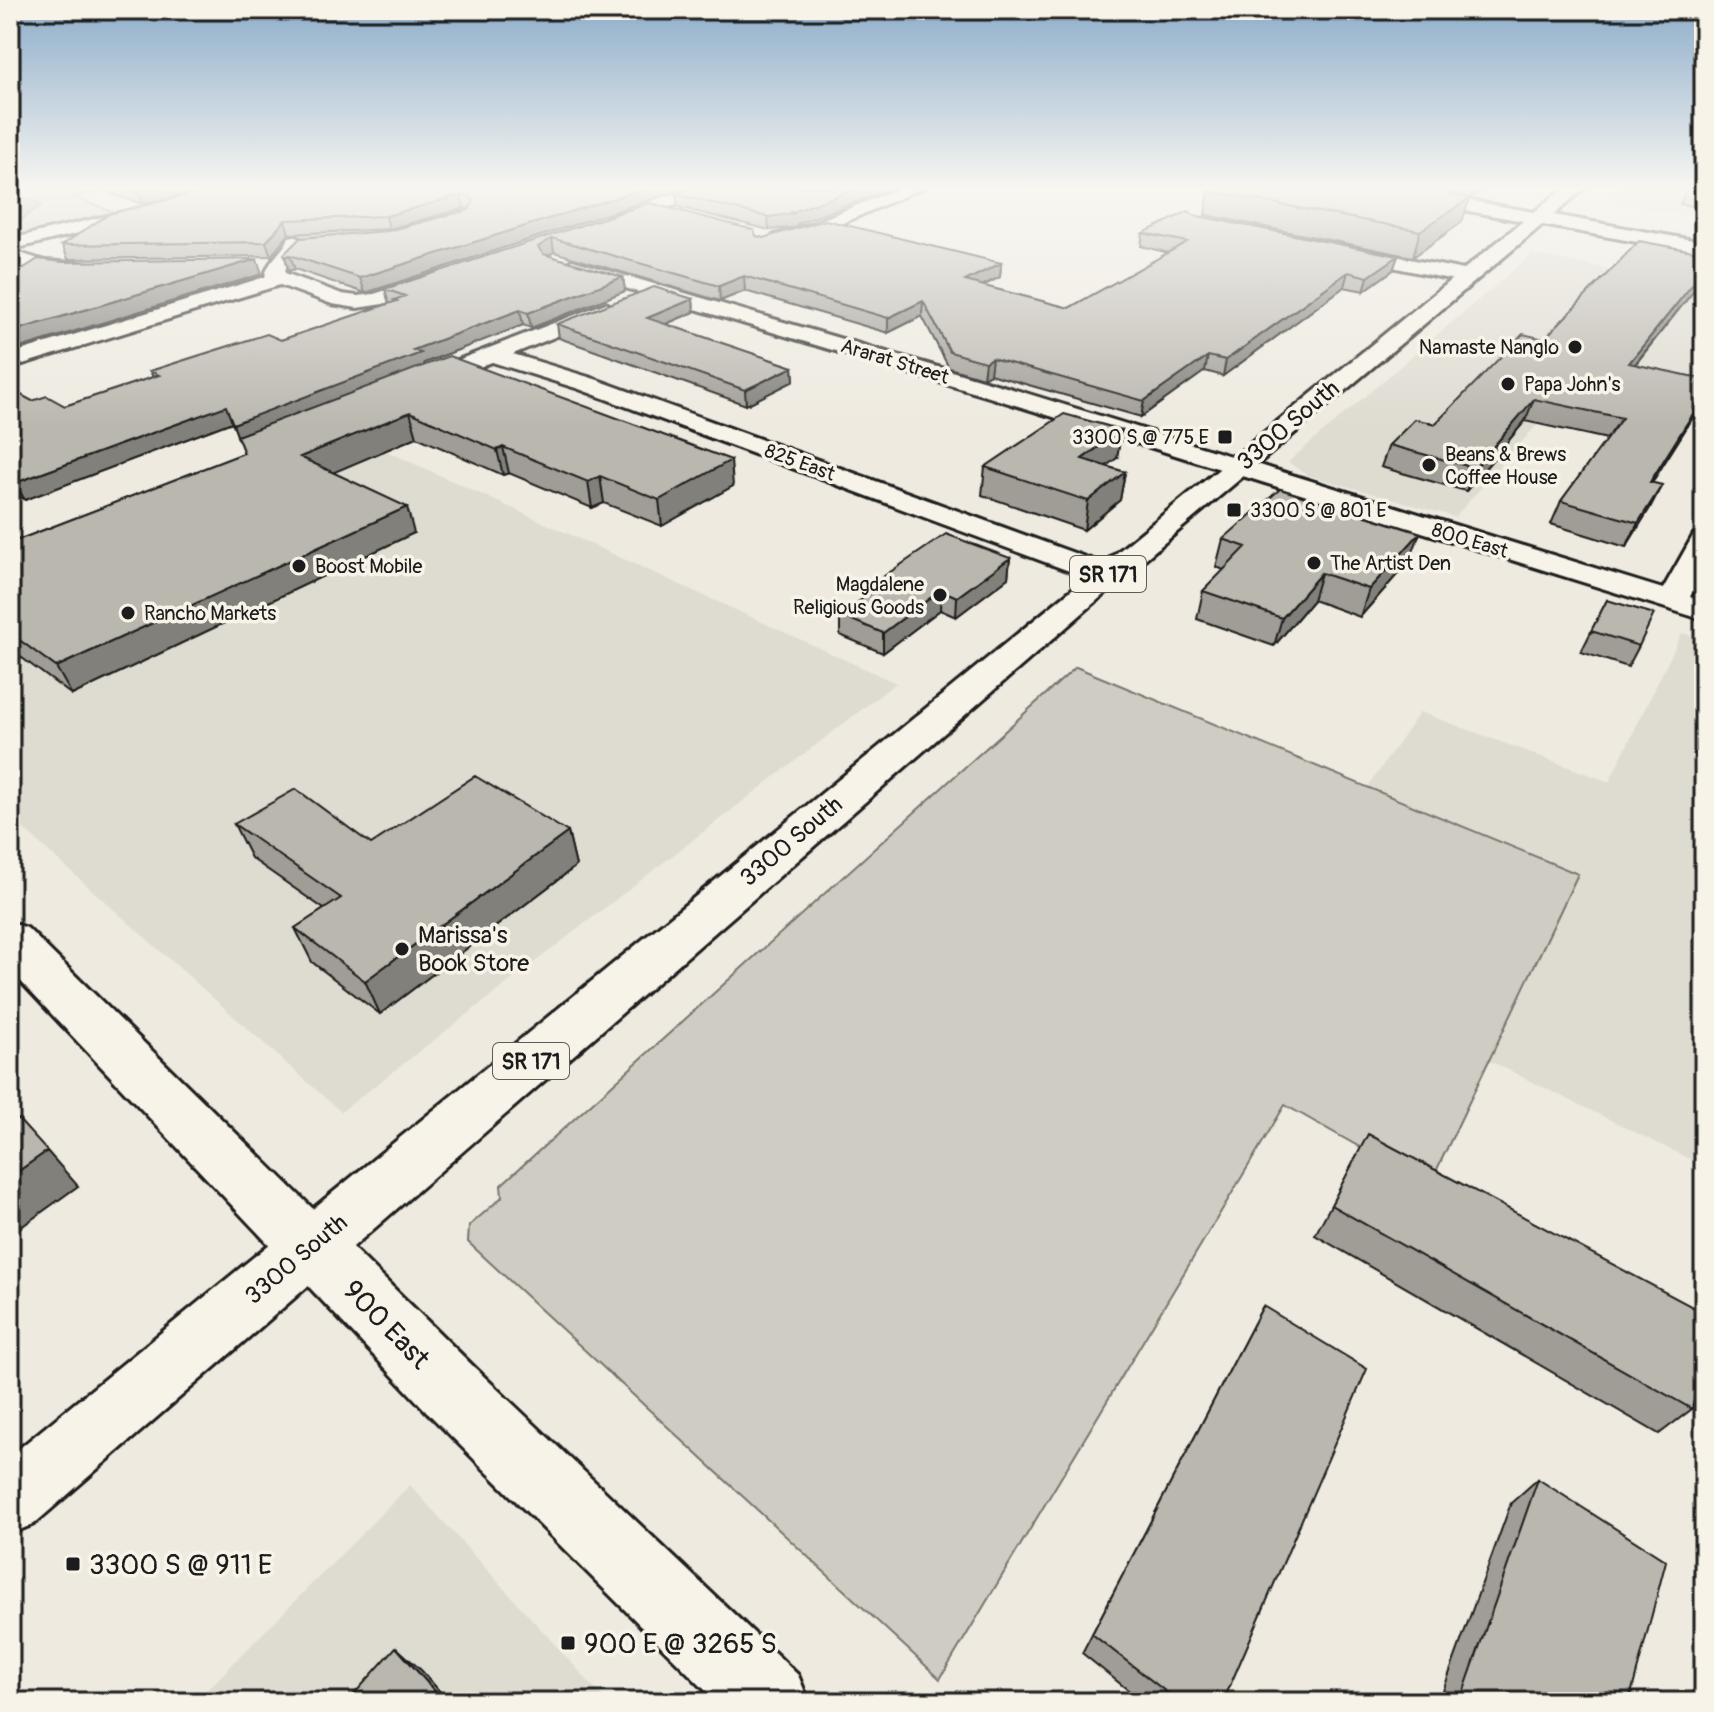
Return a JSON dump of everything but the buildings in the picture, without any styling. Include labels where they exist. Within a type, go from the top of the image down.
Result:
[{"type":"main road","name":"3300 South","points":[[10,1500],[1107,575],[1480,267]]},
{"type":"main road","name":"900 East","points":[[10,940],[452,1391],[771,1702]]},
{"type":"street","points":[[43,267],[102,268]]},
{"type":"street","points":[[10,361],[276,267]]},
{"type":"street","name":"Ararat Street","points":[[574,267],[1202,454],[1236,468]]},
{"type":"street","points":[[1419,267],[1468,277]]},
{"type":"street","points":[[272,270],[339,300],[357,302],[376,300],[461,272]]},
{"type":"street","points":[[389,395],[654,290]]},
{"type":"street","name":"825 East","points":[[491,354],[587,384],[1107,575]]},
{"type":"street","name":"800 East","points":[[1236,468],[1704,611]]},
{"type":"street","points":[[1672,601],[1704,540]]},
{"type":"shaded area","points":[[1517,267],[1597,267],[1704,288],[1704,396],[1582,374],[1455,517],[1307,475],[1288,462]]},
{"type":"shaded area","points":[[338,429],[896,683],[341,1112],[10,817],[10,558]]},
{"type":"shaded area","points":[[1682,633],[1704,640],[1704,1166],[1490,1061],[1578,874],[1367,788],[1420,712],[1609,782]]},
{"type":"shaded area","points":[[1076,667],[1578,874],[1429,1186],[1285,1105],[940,1679],[468,1242],[469,1226],[502,1197],[501,1185]]},
{"type":"shaded area","points":[[410,1485],[607,1702],[195,1702]]},
{"type":"place","name":"Namaste Nanglo","points":[[1575,347]]},
{"type":"place","name":"Papa John's","points":[[1508,384]]},
{"type":"place","name":"3300 S @ 775 E","points":[[1225,437]]},
{"type":"place","name":"Beans & Brews Coffee House","points":[[1429,465]]},
{"type":"place","name":"3300 S @ 801 E","points":[[1234,510]]},
{"type":"place","name":"The Artist Den","points":[[1314,563]]},
{"type":"place","name":"Boost Mobile","points":[[299,566]]},
{"type":"place","name":"Magdalene Religious Goods","points":[[940,595]]},
{"type":"place","name":"Rancho Markets","points":[[128,613]]},
{"type":"place","name":"Marissa's Book Store","points":[[402,949]]},
{"type":"place","name":"3300 S @ 911 E","points":[[73,1564]]},
{"type":"place","name":"900 E @ 3265 S","points":[[568,1643]]}]
